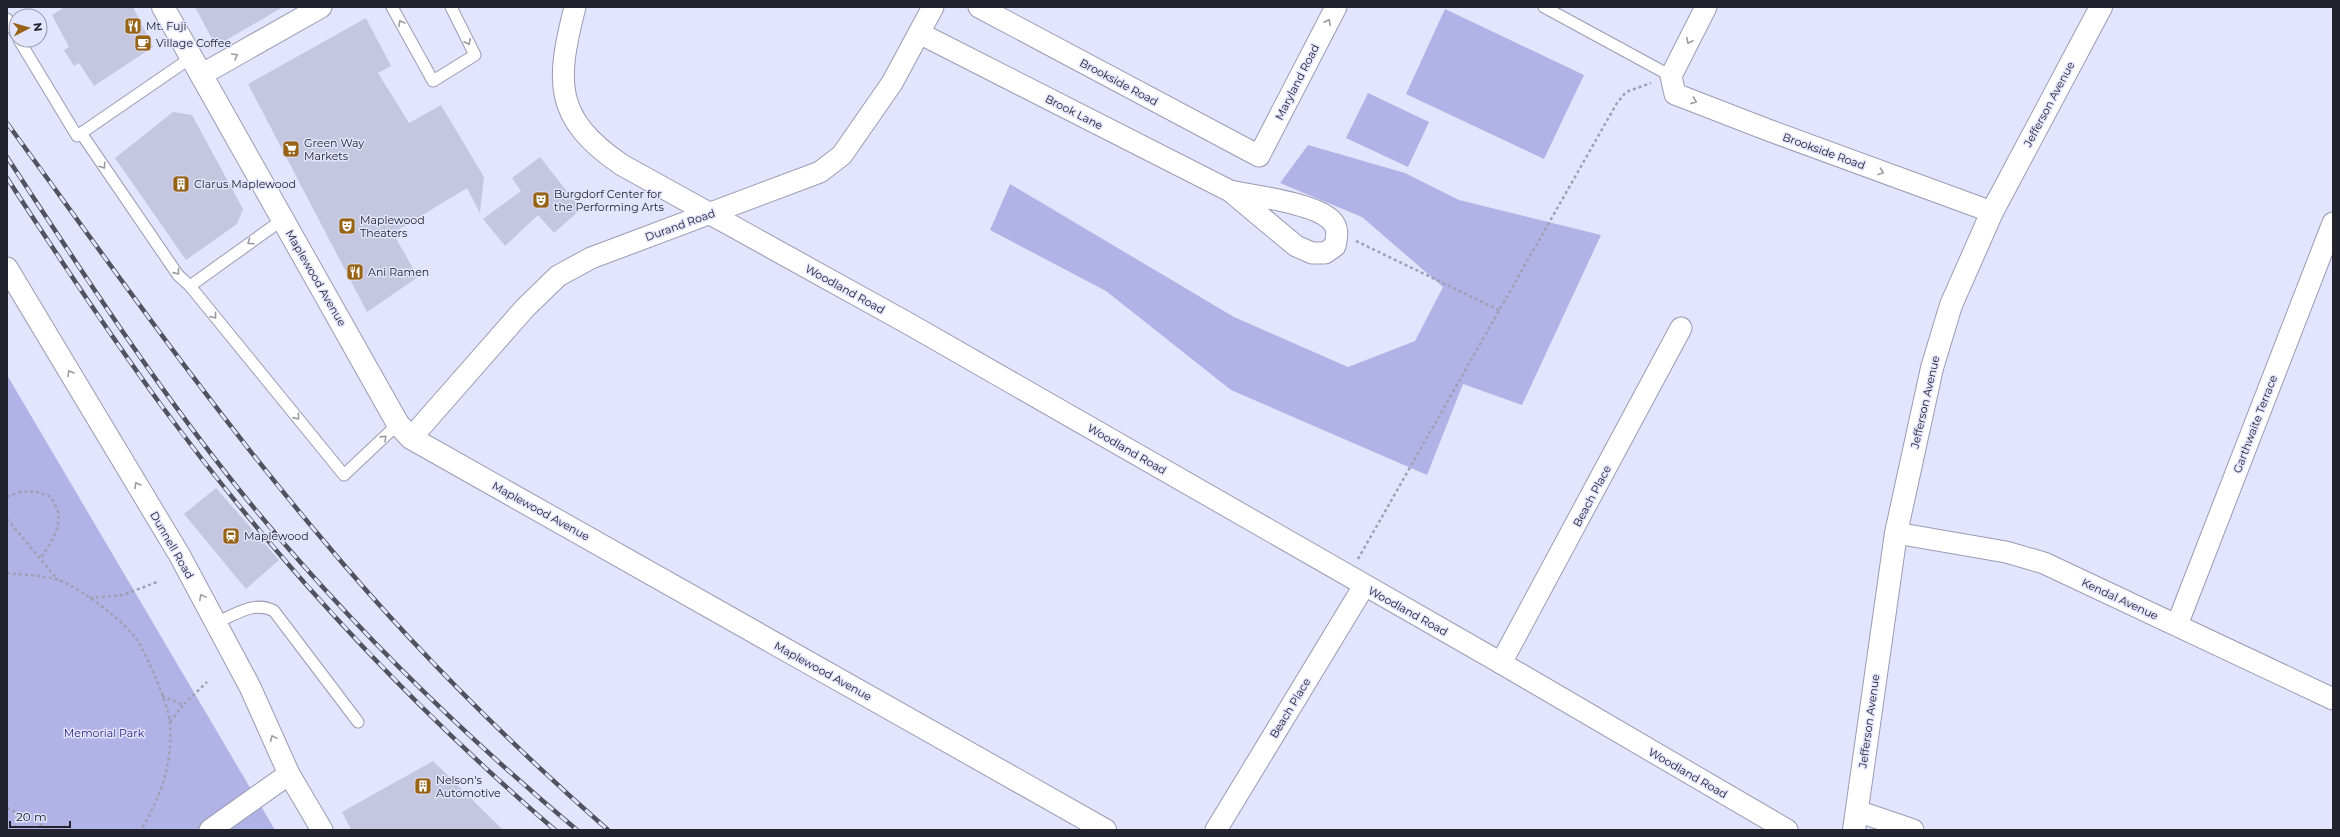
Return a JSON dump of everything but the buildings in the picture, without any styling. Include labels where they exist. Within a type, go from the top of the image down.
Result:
[{"type":"street","name":"Maplewood Avenue","points":[[163,7],[282,220],[405,431],[1104,830]]},
{"type":"street","points":[[197,66],[321,7]]},
{"type":"street","name":"Woodland Road","points":[[575,7],[564,48],[562,68],[563,85],[576,124],[601,150],[622,165],[911,325],[1364,586],[1501,663],[1787,830]]},
{"type":"street","name":"Durand Road","points":[[405,431],[558,276],[591,258],[820,172],[842,155],[892,83],[933,7]]},
{"type":"street","name":"Brookside Road","points":[[979,7],[1259,156]]},
{"type":"street","name":"Maryland Road","points":[[1259,156],[1336,7]]},
{"type":"street","points":[[1671,76],[1706,7]]},
{"type":"street","name":"Jefferson Avenue","points":[[1855,820],[1896,533],[1932,368],[1951,305],[1992,212],[2101,7]]},
{"type":"street","name":"Brook Lane","points":[[919,33],[1230,191],[1296,246],[1312,253],[1325,253],[1335,246],[1338,232],[1331,220],[1309,207],[1230,191]]},
{"type":"street","name":"Brookside Road","points":[[1671,76],[1675,94],[1768,130],[1992,212]]},
{"type":"street","name":"Garthwaite Terrace","points":[[2177,626],[2333,222]]},
{"type":"street","name":"Dunnell Road","points":[[7,268],[180,556],[250,687],[289,774],[322,830]]},
{"type":"street","name":"Beach Place","points":[[1501,663],[1682,328]]},
{"type":"street","name":"Kendal Avenue","points":[[1896,533],[2006,552],[2044,563],[2333,699]]},
{"type":"street","name":"Beach Place","points":[[1216,830],[1364,586]]},
{"type":"street","points":[[210,830],[289,774]]},
{"type":"street","points":[[1855,820],[1913,830]]},
{"type":"lane","points":[[392,7],[433,81],[475,55],[451,7]]},
{"type":"lane","points":[[1544,7],[1671,76]]},
{"type":"lane","points":[[24,48],[77,136],[197,66]]},
{"type":"lane","points":[[81,133],[178,275],[190,286],[344,475],[405,431]]},
{"type":"lane","points":[[190,286],[282,220]]},
{"type":"lane","points":[[216,623],[254,607],[267,608],[274,612],[358,722]]},
{"type":"path","points":[[1356,563],[1617,103],[1626,92],[1671,76]]},
{"type":"path","points":[[1338,232],[1499,310]]},
{"type":"path","points":[[7,497],[20,491],[34,490],[51,497],[58,511],[57,529],[48,548],[40,558]]},
{"type":"path","points":[[7,519],[58,580],[90,598],[112,615],[137,641],[162,696],[170,722],[169,756],[165,780],[154,810],[141,830]]},
{"type":"path","points":[[7,573],[58,580]]},
{"type":"path","points":[[90,598],[123,594],[157,582]]},
{"type":"path","points":[[170,722],[183,705],[208,682]]},
{"type":"path","points":[[162,696],[183,705]]},
{"type":"path","points":[[7,808],[51,830]]},
{"type":"green space","points":[[1445,9],[1584,75],[1544,159],[1406,94]]},
{"type":"green space","points":[[1368,93],[1429,122],[1408,167],[1346,138]]},
{"type":"green space","points":[[1308,145],[1405,173],[1459,200],[1601,235],[1522,405],[1463,384],[1427,475],[1231,390],[1106,291],[990,230],[1010,184],[1234,317],[1348,367],[1415,341],[1443,287],[1362,217],[1280,183]]},
{"type":"green space","name":"Memorial Park","points":[[7,375],[275,830],[7,830]]},
{"type":"railway","points":[[7,123],[122,282],[240,439],[323,540],[389,616],[460,690],[533,762],[608,830]]},
{"type":"railway","points":[[7,157],[111,314],[183,417],[261,516],[334,600],[401,669],[469,735],[577,830]]},
{"type":"railway","points":[[7,178],[82,293],[121,349],[205,463],[250,519],[346,629],[448,733],[555,830]]},
{"type":"place","name":"Mt. Fuji","points":[[133,26]]},
{"type":"place","name":"Village Coffee","points":[[143,43]]},
{"type":"place","name":"Green Way Markets","points":[[291,149]]},
{"type":"place","name":"Clarus Maplewood","points":[[181,184]]},
{"type":"place","name":"Burgdorf Center for the Performing Arts","points":[[541,200]]},
{"type":"place","name":"Maplewood Theaters","points":[[347,226]]},
{"type":"place","name":"Ani Ramen","points":[[355,272]]},
{"type":"place","name":"Maplewood","points":[[231,536]]},
{"type":"place","name":"Nelson's Automotive","points":[[423,786]]}]
